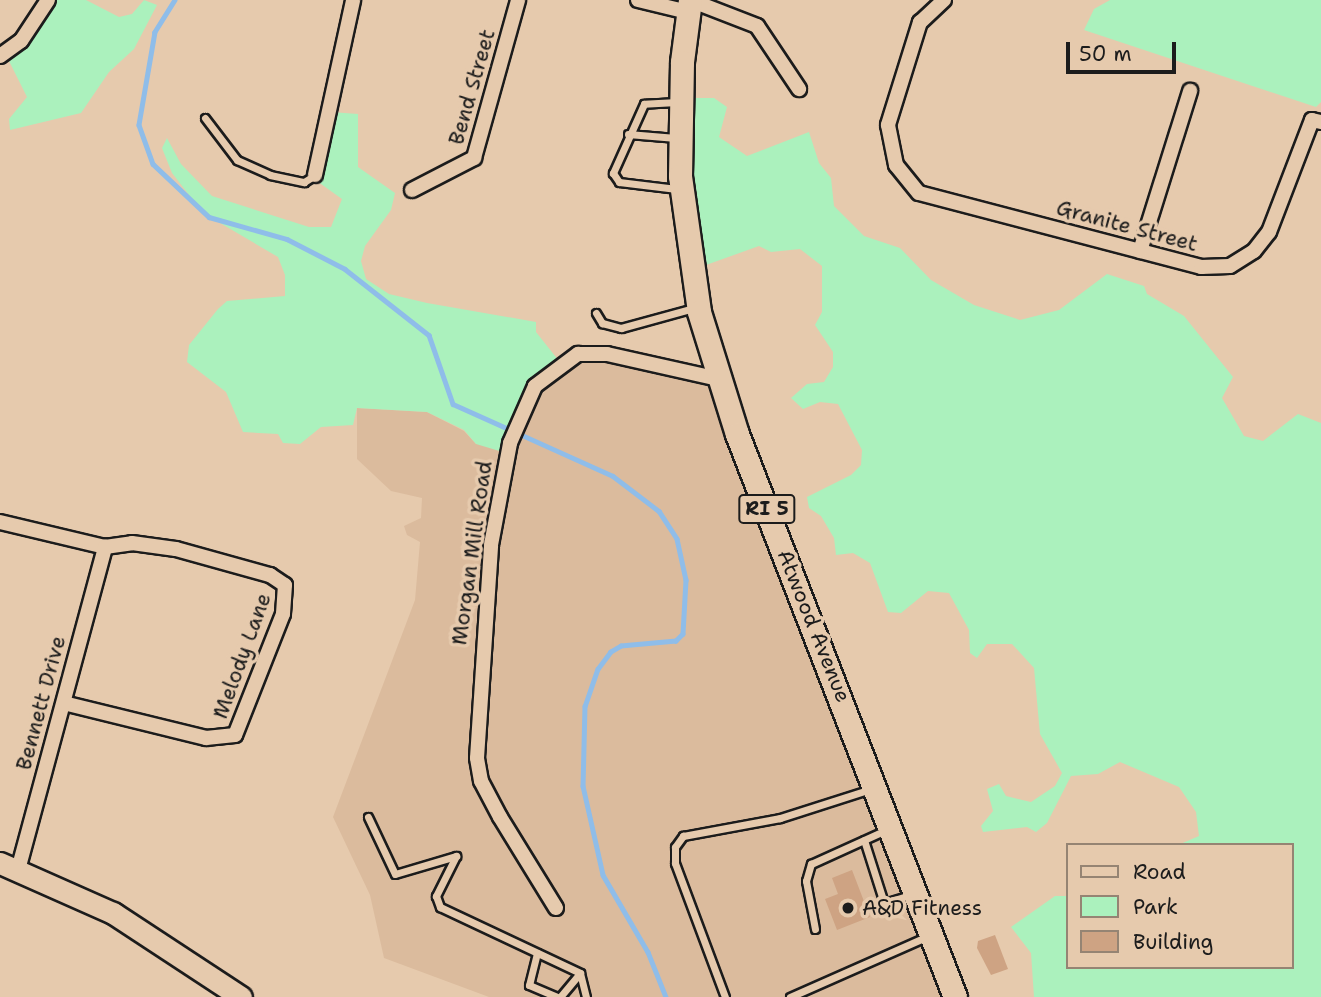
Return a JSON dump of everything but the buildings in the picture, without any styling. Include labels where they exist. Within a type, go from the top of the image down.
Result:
[{"type":"main road","name":"Atwood Avenue","points":[[689,4],[682,102],[682,190],[698,307],[719,379],[955,997]]},
{"type":"street","points":[[0,56],[21,41],[48,0]]},
{"type":"street","points":[[315,175],[353,0]]},
{"type":"street","name":"Bend Street","points":[[412,190],[474,158],[517,0]]},
{"type":"street","points":[[638,0],[689,4],[757,26],[799,89]]},
{"type":"street","name":"Granite Street","points":[[944,0],[920,22],[888,125],[896,165],[919,193],[1201,267],[1230,266],[1254,251],[1269,232],[1312,120],[1321,122]]},
{"type":"street","points":[[1140,251],[1190,91]]},
{"type":"street","name":"Morgan Mill Road","points":[[556,908],[499,817],[481,781],[477,758],[491,545],[510,443],[535,386],[578,354],[607,354],[719,379]]},
{"type":"street","name":"Melody Lane","points":[[0,522],[105,547],[132,543],[176,549],[270,575],[285,586],[283,614],[240,727],[226,739],[64,703]]},
{"type":"street","name":"Bennett Drive","points":[[7,870],[64,703],[105,547]]},
{"type":"street","points":[[7,870],[113,914],[241,997]]},
{"type":"lane","points":[[682,102],[648,101],[628,134],[614,179],[682,190]]},
{"type":"lane","points":[[205,118],[237,160],[270,175],[304,182],[315,175]]},
{"type":"lane","points":[[628,134],[681,138]]},
{"type":"lane","points":[[596,313],[602,323],[621,327],[698,307]]},
{"type":"lane","points":[[724,997],[675,863],[675,847],[683,836],[779,818],[877,787]]},
{"type":"lane","points":[[368,817],[395,874],[456,856],[436,897],[440,907],[580,973]]},
{"type":"lane","points":[[815,929],[806,881],[811,864],[892,827]]},
{"type":"lane","points":[[864,840],[884,902],[916,893]]},
{"type":"lane","points":[[790,997],[932,935]]},
{"type":"lane","points":[[537,953],[529,985],[559,997],[580,973]]},
{"type":"lane","points":[[580,973],[586,997]]},
{"type":"shaded area","points":[[582,354],[713,378],[954,997],[489,997],[384,958],[370,895],[333,817],[415,600],[420,542],[407,535],[404,526],[421,518],[422,498],[391,491],[357,459],[357,408],[427,412],[464,431],[476,444],[536,384]]},
{"type":"green space","points":[[48,0],[86,0],[119,17],[132,14],[144,0],[157,5],[134,49],[109,72],[81,113],[10,130],[9,119],[27,97],[6,55]]},
{"type":"green space","points":[[1110,0],[1321,0],[1321,102],[1316,107],[1084,30],[1094,9]]},
{"type":"green space","points":[[684,98],[714,98],[727,107],[719,137],[747,156],[809,132],[819,163],[831,178],[834,206],[864,236],[900,248],[931,280],[974,305],[1020,320],[1059,310],[1107,274],[1144,286],[1147,294],[1184,316],[1233,377],[1222,398],[1244,436],[1263,441],[1298,414],[1321,423],[1321,997],[1034,997],[1031,953],[1011,927],[1055,896],[1066,896],[1066,969],[1293,969],[1293,843],[1183,843],[1199,836],[1196,812],[1179,787],[1120,762],[1098,774],[1071,776],[1047,823],[1036,832],[1027,827],[983,832],[981,826],[993,811],[987,789],[999,784],[1006,796],[1031,802],[1055,786],[1062,773],[1040,734],[1034,668],[1012,644],[987,644],[977,658],[970,653],[969,630],[949,593],[928,591],[901,613],[888,612],[870,563],[853,553],[836,555],[834,538],[821,516],[809,508],[807,497],[851,475],[861,465],[862,450],[838,404],[820,402],[803,409],[791,398],[807,384],[824,382],[833,367],[833,352],[815,325],[822,312],[822,266],[800,249],[771,252],[759,246],[706,265],[688,255]]},
{"type":"green space","points":[[331,112],[358,114],[358,167],[395,193],[391,210],[365,246],[361,261],[366,279],[389,294],[536,322],[536,332],[559,361],[536,384],[506,453],[476,444],[464,430],[427,412],[357,408],[353,425],[321,427],[300,444],[283,443],[278,434],[243,432],[226,392],[187,362],[189,345],[227,301],[285,296],[285,275],[278,257],[203,213],[172,173],[162,148],[167,138],[181,164],[212,196],[309,227],[331,227],[342,199],[314,179]]},
{"type":"waterway","points":[[175,0],[155,32],[139,125],[153,164],[209,217],[287,239],[345,269],[429,335],[453,404],[613,476],[659,511],[677,539],[686,580],[683,634],[676,641],[621,646],[611,652],[598,669],[585,706],[583,786],[603,875],[648,952],[666,997]]},
{"type":"place","name":"A&D Fitness","points":[[848,908]]}]
